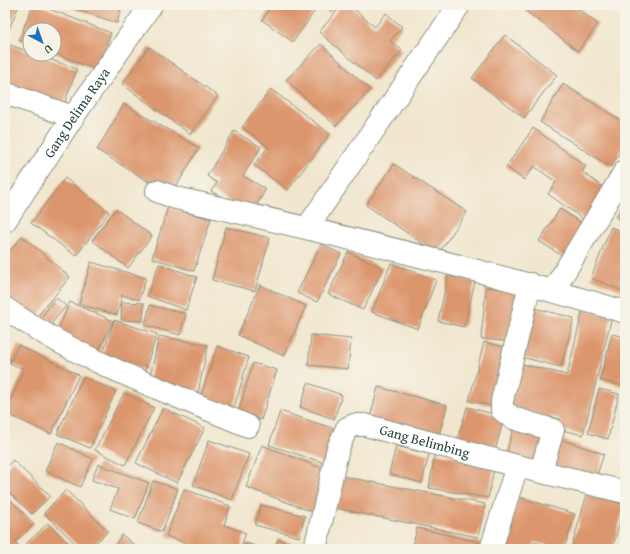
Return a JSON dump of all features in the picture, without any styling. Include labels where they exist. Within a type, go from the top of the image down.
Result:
[{"type":"street","name":"Gang Delima Raya","points":[[5,221],[73,117],[151,5]]},
{"type":"street","points":[[307,228],[459,5]]},
{"type":"street","points":[[5,93],[73,117]]},
{"type":"street","points":[[553,291],[625,171]]},
{"type":"street","points":[[157,191],[176,198],[307,228],[530,284],[625,312]]},
{"type":"street","points":[[530,284],[502,401],[502,410],[513,418],[553,430],[540,470]]},
{"type":"street","points":[[5,308],[26,323],[93,359],[248,426]]},
{"type":"street","name":"Gang Belimbing","points":[[315,549],[338,448],[347,428],[354,425],[365,424],[517,466],[540,470],[625,492]]},
{"type":"street","points":[[491,549],[517,466]]},
{"type":"building","points":[[5,5],[19,5],[5,39]]},
{"type":"building","points":[[33,5],[39,5],[111,33],[96,70],[62,56],[62,22],[26,22]]},
{"type":"building","points":[[63,5],[122,5],[117,23]]},
{"type":"building","points":[[272,5],[319,5],[293,42],[262,20]]},
{"type":"building","points":[[322,5],[336,5],[332,12]]},
{"type":"building","points":[[342,5],[349,5],[375,27],[386,13],[402,27],[390,41],[402,50],[376,81],[319,32]]},
{"type":"building","points":[[518,5],[573,5],[598,24],[578,51]]},
{"type":"building","points":[[594,5],[605,5],[601,10]]},
{"type":"building","points":[[618,5],[625,5],[625,14],[616,8]]},
{"type":"building","points":[[22,32],[22,41],[19,40]]},
{"type":"building","points":[[505,35],[557,75],[524,118],[472,78]]},
{"type":"building","points":[[321,44],[370,90],[336,126],[286,80]]},
{"type":"building","points":[[10,45],[22,49],[22,62],[57,62],[77,69],[63,107],[5,86],[5,59]]},
{"type":"building","points":[[149,47],[218,96],[190,134],[122,84]]},
{"type":"building","points":[[563,84],[625,123],[625,144],[611,167],[540,122]]},
{"type":"building","points":[[271,89],[330,134],[288,190],[254,165],[268,147],[242,127]]},
{"type":"building","points":[[124,104],[199,148],[171,195],[97,150]]},
{"type":"building","points":[[533,128],[586,166],[582,172],[607,190],[586,221],[548,194],[556,182],[534,166],[524,180],[506,167]]},
{"type":"building","points":[[234,131],[261,147],[243,176],[266,189],[251,214],[211,191],[217,183],[207,176]]},
{"type":"building","points":[[394,164],[467,212],[438,254],[366,205]]},
{"type":"building","points":[[65,178],[109,212],[76,256],[31,223]]},
{"type":"building","points":[[625,200],[625,222],[616,217]]},
{"type":"building","points":[[168,207],[211,219],[194,271],[152,258]]},
{"type":"building","points":[[116,209],[152,236],[128,268],[92,240]]},
{"type":"building","points":[[560,209],[587,227],[567,259],[539,241]]},
{"type":"building","points":[[226,227],[270,238],[255,291],[212,280]]},
{"type":"building","points":[[611,227],[625,233],[625,292],[591,278]]},
{"type":"building","points":[[22,236],[70,277],[36,318],[5,293],[5,257]]},
{"type":"building","points":[[321,244],[341,254],[317,302],[297,293]]},
{"type":"building","points":[[348,252],[383,268],[363,310],[328,294]]},
{"type":"building","points":[[91,262],[146,278],[139,300],[122,295],[117,315],[79,304]]},
{"type":"building","points":[[391,263],[436,280],[418,329],[372,312]]},
{"type":"building","points":[[159,264],[197,277],[186,310],[147,296]]},
{"type":"building","points":[[448,276],[475,282],[464,327],[438,321]]},
{"type":"building","points":[[260,285],[306,306],[284,356],[238,335]]},
{"type":"building","points":[[486,287],[517,290],[513,342],[481,339]]},
{"type":"building","points":[[56,298],[66,306],[48,328],[39,320]]},
{"type":"building","points":[[70,302],[113,321],[97,355],[55,336]]},
{"type":"building","points":[[122,302],[144,303],[143,321],[121,320]]},
{"type":"building","points":[[150,305],[186,314],[180,335],[145,325]]},
{"type":"building","points":[[530,307],[574,318],[561,367],[517,356]]},
{"type":"building","points":[[583,309],[612,316],[583,435],[558,429],[560,419],[507,407],[518,363],[567,375]]},
{"type":"building","points":[[114,320],[157,334],[145,370],[102,356]]},
{"type":"building","points":[[612,334],[625,337],[625,377],[623,386],[600,380]]},
{"type":"building","points":[[311,335],[351,339],[348,369],[308,365]]},
{"type":"building","points":[[159,336],[208,345],[198,392],[149,382]]},
{"type":"building","points":[[484,342],[512,349],[498,407],[469,401]]},
{"type":"building","points":[[18,345],[79,375],[51,434],[5,413],[24,369],[10,363]]},
{"type":"building","points":[[217,346],[249,357],[233,411],[200,400]]},
{"type":"building","points":[[253,363],[277,370],[261,420],[238,413]]},
{"type":"building","points":[[83,377],[116,391],[90,448],[57,434]]},
{"type":"building","points":[[308,383],[342,395],[334,419],[300,407]]},
{"type":"building","points":[[378,387],[447,405],[438,440],[369,422]]},
{"type":"building","points":[[599,389],[619,394],[608,439],[588,433]]},
{"type":"building","points":[[124,393],[154,408],[125,465],[95,450]]},
{"type":"building","points":[[467,407],[504,417],[495,451],[457,441]]},
{"type":"building","points":[[163,408],[205,428],[177,483],[136,463]]},
{"type":"building","points":[[280,411],[335,429],[325,463],[269,445]]},
{"type":"building","points":[[514,426],[549,435],[540,464],[506,455]]},
{"type":"building","points":[[554,437],[604,454],[596,478],[546,462]]},
{"type":"building","points":[[209,440],[249,454],[232,500],[193,485]]},
{"type":"building","points":[[58,442],[93,459],[80,487],[45,471]]},
{"type":"building","points":[[262,445],[329,471],[313,512],[246,487]]},
{"type":"building","points":[[396,446],[429,454],[422,483],[389,474]]},
{"type":"building","points":[[435,453],[495,464],[488,498],[429,488]]},
{"type":"building","points":[[13,460],[50,496],[32,514],[5,489],[5,469]]},
{"type":"building","points":[[98,464],[149,483],[135,519],[110,509],[118,489],[92,480]]},
{"type":"building","points":[[341,476],[485,504],[478,537],[335,508]]},
{"type":"building","points":[[153,481],[178,489],[162,532],[138,523]]},
{"type":"building","points":[[184,489],[230,506],[224,525],[246,533],[240,549],[203,549],[166,536]]},
{"type":"building","points":[[66,490],[108,531],[90,549],[81,549],[44,513]]},
{"type":"building","points":[[5,494],[34,524],[15,542],[22,549],[5,549]]},
{"type":"building","points":[[587,494],[625,505],[612,549],[571,549]]},
{"type":"building","points":[[519,497],[575,514],[564,549],[534,542],[532,549],[502,549]]},
{"type":"building","points":[[261,505],[305,516],[299,537],[255,525]]},
{"type":"building","points":[[48,523],[74,549],[31,549],[26,544]]},
{"type":"building","points":[[417,528],[482,543],[480,549],[412,549]]},
{"type":"building","points":[[122,535],[140,549],[112,549]]},
{"type":"building","points":[[278,539],[305,548],[274,549]]},
{"type":"building","points":[[625,539],[625,549],[621,549]]},
{"type":"building","points":[[246,543],[264,549],[244,549]]}]
